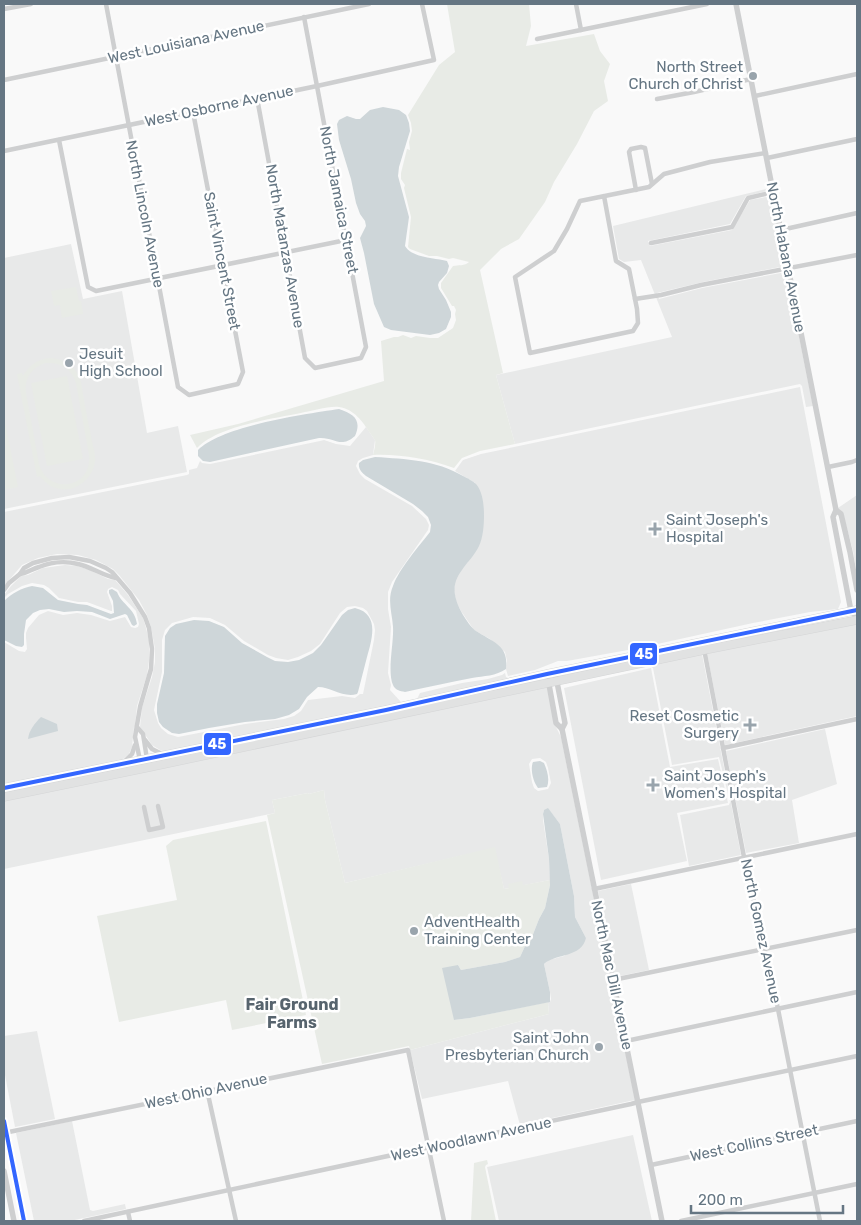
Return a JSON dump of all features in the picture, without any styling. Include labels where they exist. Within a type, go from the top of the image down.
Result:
[{"type":"main road","points":[[4,797],[150,767],[552,678],[702,642],[856,614]]},
{"type":"main road","points":[[4,788],[386,710],[704,650],[856,614]]},
{"type":"street","points":[[4,10],[31,4]]},
{"type":"street","name":"North Lincoln Avenue","points":[[106,4],[178,387],[189,395],[212,389]]},
{"type":"street","name":"West Louisiana Avenue","points":[[4,80],[369,4]]},
{"type":"street","name":"West Osborne Avenue","points":[[4,151],[434,60],[422,4]]},
{"type":"street","points":[[576,4],[581,30]]},
{"type":"street","points":[[537,39],[707,4]]},
{"type":"street","name":"North Habana Avenue","points":[[736,4],[828,467],[836,510],[833,517],[856,614]]},
{"type":"street","name":"North Jamaica Street","points":[[304,17],[366,347],[361,358],[337,363]]},
{"type":"street","points":[[755,96],[857,74]]},
{"type":"street","points":[[657,99],[751,79]]},
{"type":"street","name":"North Matanzas Avenue","points":[[257,98],[306,358],[315,368],[337,363]]},
{"type":"street","name":"Saint Vincent Street","points":[[194,112],[243,372],[238,384],[212,389]]},
{"type":"street","points":[[604,196],[616,260],[629,269],[638,323],[633,332],[530,353],[515,277],[554,251],[568,229],[580,201],[604,196],[636,190],[649,187],[664,174],[710,162],[766,155],[857,139]]},
{"type":"street","points":[[59,140],[88,287],[96,291],[346,240]]},
{"type":"street","points":[[636,190],[630,149],[645,148],[652,184]]},
{"type":"street","points":[[652,243],[732,227],[748,198],[774,192]]},
{"type":"street","points":[[781,230],[857,213]]},
{"type":"street","points":[[635,299],[857,255]]},
{"type":"street","points":[[828,467],[857,460]]},
{"type":"street","name":"North Habana Avenue","points":[[836,510],[841,514],[857,590]]},
{"type":"street","points":[[4,590],[24,568],[33,563],[52,558],[69,557],[90,560],[100,564],[112,572],[130,593],[141,610],[149,628],[152,655],[151,669],[140,708],[135,748],[123,764]]},
{"type":"street","name":"North Gomez Avenue","points":[[702,642],[744,857],[778,1009],[820,1221]]},
{"type":"street","name":"North Mac Dill Avenue","points":[[552,678],[556,723],[562,729],[662,1221]]},
{"type":"street","points":[[723,748],[857,719]]},
{"type":"street","points":[[137,727],[152,749],[166,755]]},
{"type":"street","points":[[136,770],[144,759],[143,737]]},
{"type":"street","points":[[136,739],[144,759],[150,767]]},
{"type":"street","points":[[144,807],[149,830],[163,827],[158,806]]},
{"type":"street","points":[[594,889],[857,834]]},
{"type":"street","points":[[613,980],[857,930]]},
{"type":"street","points":[[626,1041],[857,992]]},
{"type":"street","name":"West Ohio Avenue","points":[[5,1132],[408,1050],[429,1148]]},
{"type":"street","name":"West Woodlawn Avenue","points":[[84,1221],[857,1056]]},
{"type":"street","points":[[207,1090],[236,1221]]},
{"type":"street","points":[[4,1121],[24,1221]]},
{"type":"street","name":"West Collins Street","points":[[651,1165],[857,1121]]},
{"type":"street","points":[[429,1148],[444,1221]]},
{"type":"street","points":[[4,1171],[14,1221]]},
{"type":"street","points":[[681,1221],[857,1184]]},
{"type":"street","points":[[128,1212],[130,1221]]},
{"type":"shaded area","points":[[447,4],[529,4],[531,26],[526,46],[594,34],[600,51],[610,64],[604,81],[608,101],[594,111],[554,182],[545,202],[519,239],[501,249],[480,270],[503,373],[496,375],[515,444],[480,451],[462,458],[454,468],[414,458],[394,455],[373,455],[375,440],[361,420],[349,410],[335,407],[246,424],[218,434],[206,440],[197,448],[190,435],[238,424],[384,381],[381,341],[403,335],[411,338],[416,336],[438,338],[453,328],[456,320],[456,310],[441,288],[441,283],[453,266],[469,262],[453,258],[429,256],[408,247],[411,217],[404,188],[405,185],[401,179],[407,149],[410,150],[409,142],[412,131],[408,115],[439,65],[455,52]]},
{"type":"shaded area","points":[[383,107],[399,110],[406,115],[409,123],[410,131],[398,176],[409,217],[405,246],[408,250],[418,255],[447,261],[449,266],[447,273],[438,285],[451,312],[451,317],[446,329],[439,333],[430,335],[391,330],[384,327],[374,304],[360,238],[366,226],[365,221],[356,203],[339,140],[337,124],[339,120],[347,116],[360,119],[370,110]]},
{"type":"shaded area","points":[[770,188],[771,190],[746,196],[730,224],[648,241],[650,246],[732,230],[750,200],[772,196],[785,266],[657,293],[659,299],[702,288],[786,272],[813,406],[806,407],[800,384],[515,444],[496,375],[672,337],[641,260],[624,262],[619,259],[613,226]]},
{"type":"shaded area","name":"Jesuit High School","points":[[71,244],[83,299],[122,291],[147,433],[178,426],[187,472],[4,509],[4,258]]},
{"type":"shaded area","points":[[76,287],[83,314],[62,318],[60,305],[54,306],[51,291]]},
{"type":"shaded area","points":[[50,358],[65,362],[77,372],[81,382],[94,452],[95,462],[90,475],[83,483],[70,489],[53,487],[40,476],[37,477],[17,374],[22,373],[23,376],[34,363]],"holes":[[[46,363],[65,367],[74,378],[89,455],[88,466],[84,475],[77,481],[69,484],[51,481],[44,474],[39,464],[26,393],[26,383],[33,370]]]},
{"type":"shaded area","points":[[67,376],[83,459],[47,466],[31,383]]},
{"type":"shaded area","name":"Saint Joseph's Hospital","points":[[800,387],[841,602],[838,609],[810,612],[639,648],[558,661],[535,670],[508,676],[505,652],[490,639],[474,630],[456,601],[455,581],[460,570],[468,562],[475,483],[455,471],[463,460],[481,454]]},
{"type":"shaded area","points":[[339,409],[355,418],[358,426],[355,436],[345,442],[319,438],[210,462],[203,461],[198,456],[198,450],[225,434],[264,422]]},
{"type":"shaded area","points":[[4,421],[18,487],[4,490]]},
{"type":"shaded area","points":[[366,427],[375,440],[373,455],[358,461],[356,466],[360,474],[365,479],[412,506],[426,519],[429,525],[428,530],[392,582],[388,592],[391,627],[388,673],[391,685],[390,690],[401,702],[417,699],[420,693],[488,679],[505,673],[508,678],[538,673],[385,707],[165,752],[152,745],[140,727],[142,708],[155,662],[155,649],[147,615],[139,600],[119,575],[113,569],[96,560],[78,555],[57,554],[38,558],[22,565],[4,586],[4,512],[187,475],[189,470],[197,468],[200,461],[210,464],[324,440],[350,446]],"holes":[[[347,607],[363,608],[367,611],[375,630],[363,694],[355,698],[342,696],[308,700],[301,711],[294,716],[284,719],[245,724],[178,737],[168,734],[158,723],[154,710],[162,672],[162,640],[165,630],[172,623],[193,617],[210,618],[225,625],[244,641],[268,655],[288,660],[311,651],[320,644],[340,613]]]},
{"type":"shaded area","points":[[375,457],[431,463],[453,471],[470,480],[478,487],[482,495],[484,508],[483,531],[479,546],[455,583],[456,599],[470,625],[502,649],[505,654],[506,669],[490,675],[405,692],[394,687],[391,679],[393,627],[390,601],[391,591],[404,565],[430,532],[431,525],[428,517],[413,504],[362,472],[359,463]]},
{"type":"shaded area","points":[[857,495],[857,576],[853,551],[843,513],[838,508]]},
{"type":"shaded area","points":[[65,565],[77,566],[115,580],[128,595],[143,618],[149,640],[149,661],[147,675],[137,706],[132,747],[129,754],[121,761],[4,785],[4,642],[19,651],[25,652],[27,649],[26,633],[28,628],[39,615],[48,611],[63,615],[77,613],[91,615],[110,621],[125,617],[131,627],[138,627],[139,624],[136,611],[118,590],[112,587],[107,592],[112,611],[87,602],[59,598],[44,585],[32,583],[22,586],[4,598],[4,595],[21,576],[43,568]]},
{"type":"shaded area","points":[[32,586],[43,588],[58,600],[87,605],[111,614],[114,613],[113,601],[109,590],[112,589],[117,592],[134,614],[137,624],[132,625],[125,614],[110,619],[92,612],[40,610],[33,613],[26,620],[24,645],[22,647],[16,646],[4,640],[4,601],[16,592]]},
{"type":"shaded area","points":[[355,608],[363,611],[368,616],[372,628],[371,643],[357,694],[347,695],[318,687],[307,697],[299,709],[289,715],[275,719],[245,722],[179,734],[172,733],[159,722],[157,704],[164,673],[165,636],[170,628],[176,624],[194,620],[209,621],[224,627],[242,643],[267,657],[275,661],[288,662],[299,660],[313,653],[321,645],[342,615],[348,610]]},
{"type":"shaded area","points":[[857,623],[857,716],[725,745],[707,653]]},
{"type":"shaded area","points":[[702,654],[741,855],[689,866],[680,815],[729,805],[730,802],[719,757],[672,765],[653,668],[649,665]]},
{"type":"shaded area","name":"Saint Joseph's Women's Hospital","points":[[651,668],[670,767],[718,759],[728,803],[677,813],[687,861],[601,880],[564,688]]},
{"type":"shaded area","points":[[547,686],[555,725],[561,737],[635,1100],[520,1125],[508,1081],[422,1099],[410,1050],[549,1014],[548,1002],[551,999],[544,964],[549,960],[564,956],[586,938],[575,917],[574,896],[560,824],[553,815],[544,810],[543,820],[550,880],[504,889],[494,848],[345,883],[324,790],[272,800],[275,813],[4,869],[4,800]],"holes":[[[540,758],[546,762],[551,783],[548,789],[538,791],[534,788],[529,764],[532,759]]]},
{"type":"shaded area","points":[[41,717],[57,724],[58,731],[28,739],[31,730]]},
{"type":"shaded area","points":[[825,729],[837,784],[792,800],[799,843],[746,853],[726,751]]},
{"type":"shaded area","points":[[540,761],[544,763],[548,781],[547,787],[538,788],[533,779],[532,768],[533,762]]},
{"type":"shaded area","name":"AdventHealth Training Center","points":[[324,790],[345,883],[495,847],[504,889],[509,888],[508,884],[522,881],[523,885],[550,880],[545,908],[530,942],[526,944],[520,957],[505,962],[461,970],[458,965],[454,1020],[548,1002],[549,1014],[410,1050],[409,1046],[322,1064],[267,815],[275,813],[272,800]]},
{"type":"shaded area","points":[[548,808],[560,824],[574,896],[575,917],[586,938],[579,949],[544,964],[550,992],[550,1002],[454,1020],[442,968],[458,965],[461,970],[505,962],[520,957],[526,944],[530,942],[545,908],[550,885],[549,859],[543,814],[544,810]]},
{"type":"shaded area","points":[[266,821],[306,1015],[232,1030],[226,1000],[119,1022],[97,916],[177,900],[166,846],[173,840]]},
{"type":"shaded area","points":[[631,884],[649,970],[615,977],[598,891]]},
{"type":"shaded area","points":[[37,1031],[55,1119],[15,1127],[4,1070],[4,1036]]},
{"type":"shaded area","points":[[72,1121],[90,1210],[125,1204],[126,1209],[70,1221],[34,1221],[16,1133]]},
{"type":"shaded area","points":[[633,1135],[652,1221],[499,1221],[487,1167]]},
{"type":"shaded area","points":[[487,1160],[488,1164],[485,1167],[496,1221],[471,1221],[474,1163]]},
{"type":"transit line","name":"45","points":[[4,788],[386,710],[547,674],[857,610]]},
{"type":"transit line","name":"45","points":[[4,1121],[24,1221]]},
{"type":"place","name":"North Street Church of Christ","points":[[753,76]]},
{"type":"place","name":"Jesuit High School","points":[[69,363]]},
{"type":"place","name":"Saint Joseph's Hospital","points":[[655,529]]},
{"type":"place","name":"Reset Cosmetic Surgery","points":[[750,725]]},
{"type":"place","name":"Saint Joseph's Women's Hospital","points":[[653,785]]},
{"type":"place","name":"AdventHealth Training Center","points":[[414,931]]},
{"type":"place","name":"Saint John Presbyterian Church","points":[[599,1047]]},
{"type":"district","name":"Fair Ground Farms","points":[[292,1013]]}]
